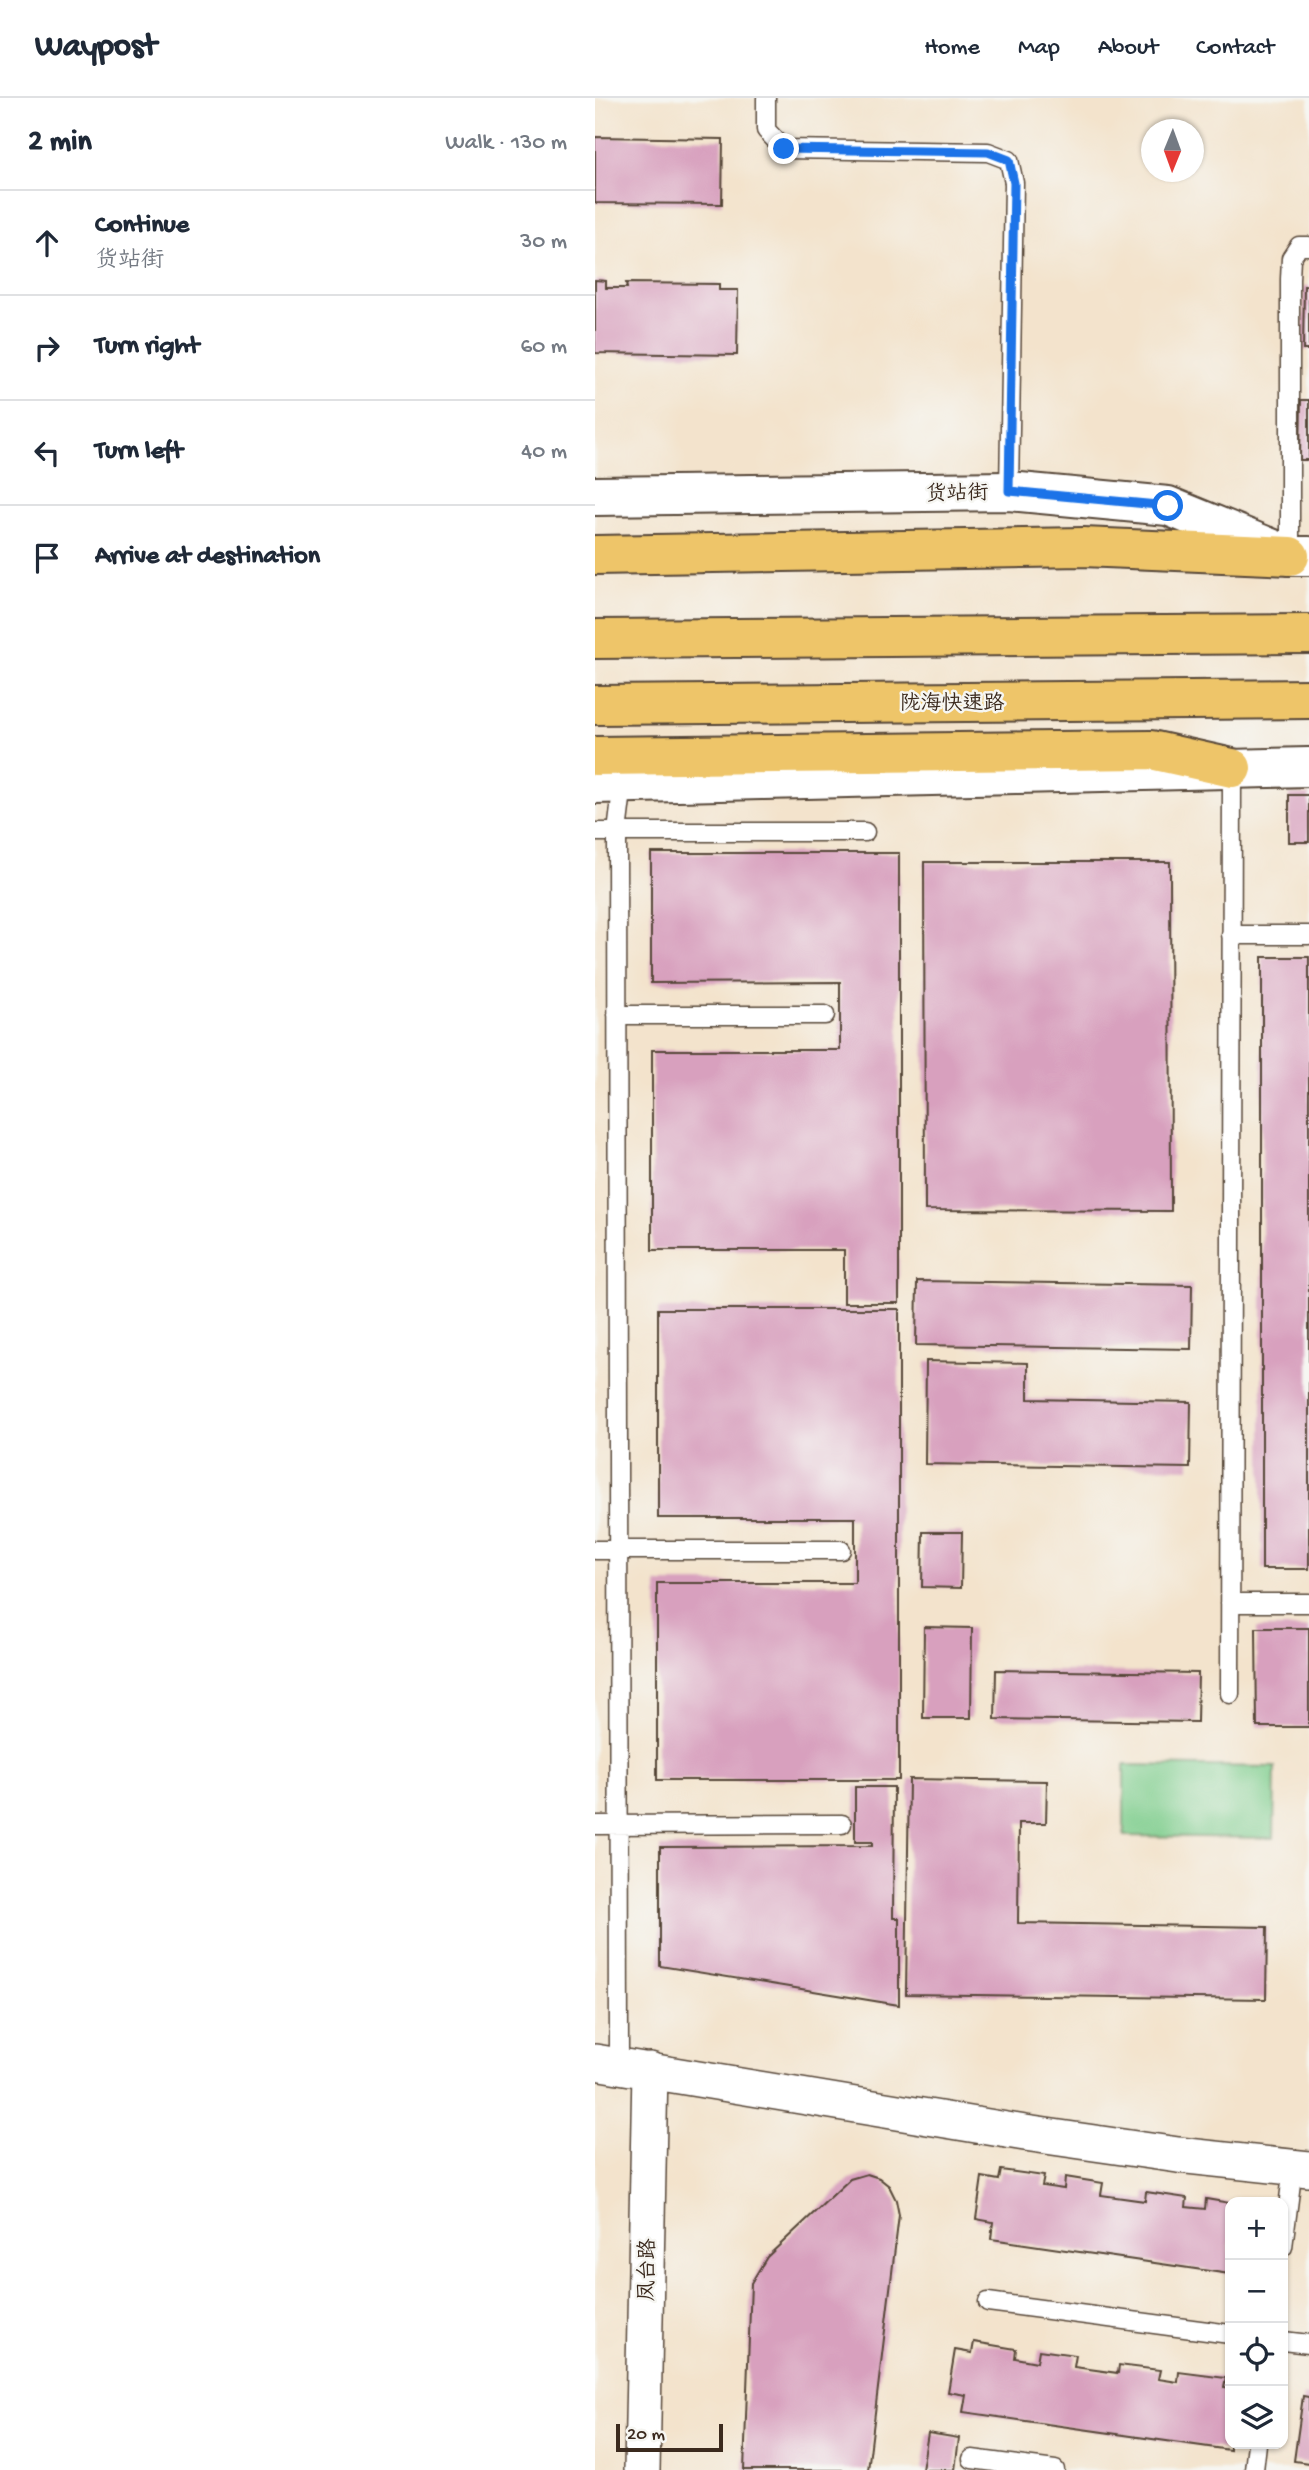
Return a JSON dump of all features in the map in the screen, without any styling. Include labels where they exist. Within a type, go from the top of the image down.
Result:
[{"type":"highway","points":[[595,555],[1083,547],[1300,556]]},
{"type":"highway","points":[[595,639],[1309,634]]},
{"type":"highway","name":"陇海快速路","points":[[595,705],[1309,699]]},
{"type":"highway","points":[[595,756],[1151,750],[1232,768]]},
{"type":"street","name":"货站街","points":[[595,496],[1009,491],[1168,506],[1300,556]]},
{"type":"street","points":[[609,784],[1309,767]]},
{"type":"street","points":[[621,2065],[1037,2135],[1178,2155],[1301,2168]]},
{"type":"street","name":"凤台路","points":[[621,2065],[642,2470]]},
{"type":"lane","points":[[766,98],[766,130],[784,149],[988,152],[1009,160],[1014,183],[1009,491]]},
{"type":"lane","points":[[1300,556],[1290,279],[1291,258],[1300,246],[1309,246]]},
{"type":"lane","points":[[1230,1695],[1232,768]]},
{"type":"lane","points":[[609,784],[617,832],[617,1825],[621,2065]]},
{"type":"lane","points":[[595,832],[865,832]]},
{"type":"lane","points":[[1231,935],[1309,935]]},
{"type":"lane","points":[[617,1015],[825,1015]]},
{"type":"lane","points":[[595,1550],[841,1550]]},
{"type":"lane","points":[[1230,1603],[1309,1603]]},
{"type":"lane","points":[[595,1825],[842,1824]]},
{"type":"lane","points":[[1288,2226],[1301,2168]]},
{"type":"lane","points":[[988,2302],[1225,2333]]},
{"type":"lane","points":[[1288,2342],[1309,2344]]},
{"type":"lane","points":[[1254,2470],[1256,2449]]},
{"type":"lane","points":[[972,2459],[1055,2470]]},
{"type":"green space","points":[[1124,1765],[1275,1767],[1274,1838],[1124,1836]]},
{"type":"building","points":[[595,137],[723,139],[722,204],[595,203]]},
{"type":"building","points":[[595,280],[606,281],[606,288],[627,288],[626,283],[719,284],[719,290],[738,290],[737,355],[595,353]]},
{"type":"building","points":[[1304,286],[1309,286],[1309,350],[1303,350]]},
{"type":"building","points":[[1301,400],[1309,400],[1309,460],[1300,460]]},
{"type":"building","points":[[1289,795],[1309,795],[1309,842],[1289,842]]},
{"type":"building","points":[[651,853],[899,853],[899,1303],[844,1303],[844,1250],[652,1250],[652,1050],[840,1050],[840,982],[651,983]]},
{"type":"building","points":[[924,862],[1170,862],[1171,1211],[925,1210]]},
{"type":"building","points":[[1262,957],[1309,957],[1309,1569],[1262,1569]]},
{"type":"building","points":[[917,1281],[1192,1285],[1191,1349],[916,1345]]},
{"type":"building","points":[[658,1309],[899,1309],[899,1780],[657,1780],[657,1583],[855,1583],[855,1518],[658,1518]]},
{"type":"building","points":[[926,1361],[1028,1363],[1028,1399],[1191,1402],[1190,1468],[925,1464]]},
{"type":"building","points":[[923,1532],[962,1532],[961,1588],[922,1587]]},
{"type":"building","points":[[924,1627],[972,1628],[971,1718],[923,1718]]},
{"type":"building","points":[[1256,1628],[1309,1628],[1309,1727],[1257,1727]]},
{"type":"building","points":[[996,1670],[1198,1673],[1197,1722],[995,1719]]},
{"type":"building","points":[[909,1779],[1047,1781],[1046,1823],[1019,1823],[1018,1923],[1267,1927],[1266,1999],[906,1994]]},
{"type":"building","points":[[855,1787],[894,1787],[893,1918],[899,1918],[899,2005],[660,1966],[660,1847],[872,1846],[872,1842],[855,1842]]},
{"type":"building","points":[[1001,2170],[1044,2176],[1042,2186],[1064,2189],[1065,2177],[1103,2183],[1101,2195],[1145,2201],[1146,2192],[1187,2198],[1186,2207],[1205,2209],[1206,2199],[1225,2202],[1225,2273],[991,2239],[993,2222],[976,2219],[982,2177],[999,2180]]},
{"type":"building","points":[[867,2174],[879,2178],[889,2186],[899,2215],[868,2470],[744,2470],[751,2283],[767,2257],[850,2179]]},
{"type":"building","points":[[974,2342],[1016,2349],[1015,2358],[1037,2362],[1039,2350],[1076,2355],[1074,2367],[1118,2373],[1119,2365],[1160,2370],[1158,2379],[1178,2382],[1179,2372],[1225,2378],[1225,2449],[1230,2450],[963,2412],[966,2395],[948,2392],[955,2350],[972,2353]]},
{"type":"building","points":[[1303,2396],[1309,2397],[1309,2463],[1294,2461]]},
{"type":"building","points":[[928,2433],[959,2438],[955,2470],[922,2470]]},
{"type":"route","points":[[784,149],[988,152],[1009,160],[1014,183],[1009,491],[1168,506]]}]
